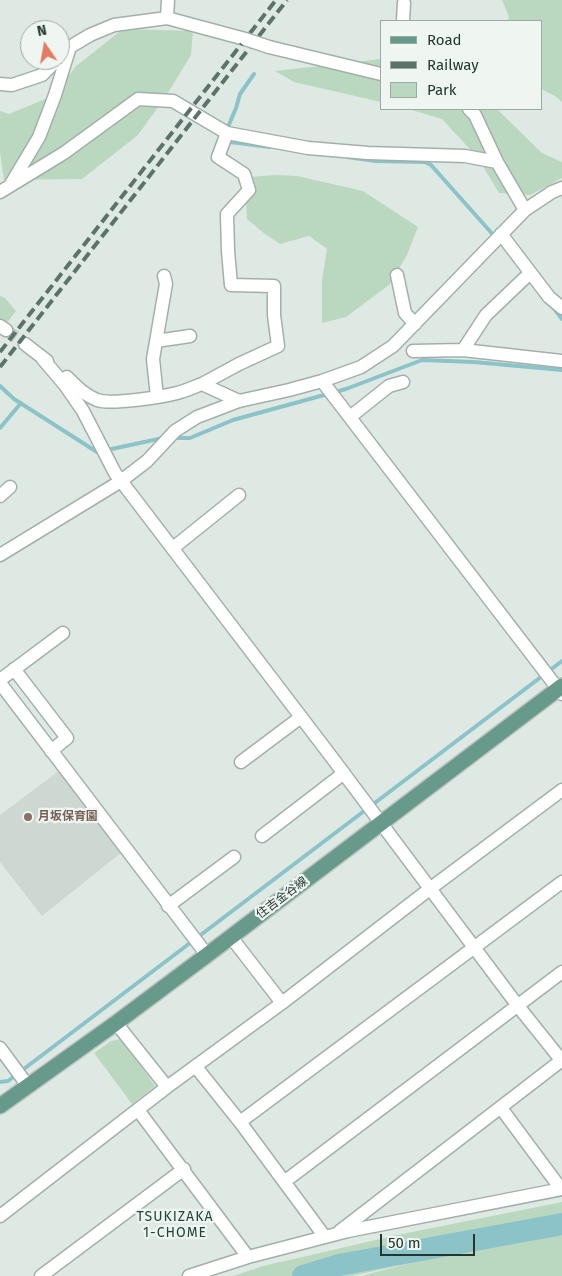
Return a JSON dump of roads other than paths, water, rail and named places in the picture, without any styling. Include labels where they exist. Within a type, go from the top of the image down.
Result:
[{"type":"main road","name":"住吉金谷線","points":[[0,1106],[21,1077],[116,1023],[203,950],[231,937],[378,818],[558,687]]},
{"type":"street","points":[[167,18],[168,0]]},
{"type":"street","points":[[403,20],[404,3]]},
{"type":"street","points":[[70,47],[114,25],[167,18],[269,47],[380,74]]},
{"type":"street","points":[[0,84],[12,85],[42,75],[47,70]]},
{"type":"street","points":[[5,189],[38,137],[63,70]]},
{"type":"street","points":[[5,189],[64,153],[138,99],[173,101],[224,133],[308,148],[368,154],[465,156],[497,162]]},
{"type":"street","points":[[470,110],[475,115],[497,162],[525,210]]},
{"type":"street","points":[[25,344],[42,358],[60,369],[84,394],[99,401],[116,402],[178,393],[202,384],[278,346],[274,314],[274,286],[231,285],[228,251],[228,214],[249,190],[244,174],[218,157],[224,133]]},
{"type":"street","points":[[0,555],[121,482],[147,461],[175,431],[197,417],[240,401],[324,383],[361,367],[393,346],[525,210],[552,192],[562,188]]},
{"type":"street","points":[[497,238],[527,276],[562,308]]},
{"type":"street","points":[[397,275],[405,313],[415,324]]},
{"type":"street","points":[[157,397],[153,359],[166,284],[164,276]]},
{"type":"street","points":[[463,350],[486,315],[527,276]]},
{"type":"street","points":[[156,341],[190,336]]},
{"type":"street","points":[[413,351],[463,350],[562,361]]},
{"type":"street","points":[[42,358],[79,405],[121,482],[344,773],[518,1006],[562,1061],[331,1235]]},
{"type":"street","points":[[350,417],[389,386],[403,382]]},
{"type":"street","points":[[324,383],[558,687]]},
{"type":"street","points":[[202,384],[240,401]]},
{"type":"street","points":[[0,496],[10,487]]},
{"type":"street","points":[[173,548],[239,495]]},
{"type":"street","points":[[64,633],[0,681],[203,950]]},
{"type":"street","points":[[14,669],[67,738],[51,751]]},
{"type":"street","points":[[241,762],[301,717]]},
{"type":"street","points":[[262,836],[344,773]]},
{"type":"street","points":[[0,1216],[167,1087],[282,1003],[562,790]]},
{"type":"street","points":[[168,906],[234,857]]},
{"type":"street","points":[[240,1122],[562,882]]},
{"type":"street","points":[[231,937],[282,1003]]},
{"type":"street","points":[[284,1182],[562,972]]},
{"type":"street","points":[[116,1023],[167,1087]]},
{"type":"street","points":[[0,1048],[21,1077]]},
{"type":"street","points":[[196,1067],[240,1122],[284,1182],[331,1235]]},
{"type":"street","points":[[189,1276],[248,1257],[331,1235],[562,1189],[501,1108]]},
{"type":"street","points":[[138,1110],[248,1257]]},
{"type":"street","points":[[41,1276],[184,1169]]},
{"type":"waterway","points":[[225,129],[228,127],[240,94],[254,74]]},
{"type":"waterway","points":[[226,139],[230,142],[270,147]]},
{"type":"waterway","points":[[347,157],[376,161],[425,162],[431,165],[496,238]]},
{"type":"waterway","points":[[553,307],[562,319]]},
{"type":"waterway","points":[[173,438],[190,438],[233,420],[346,389],[422,360],[474,362],[562,370]]},
{"type":"waterway","points":[[0,386],[14,399],[97,452],[100,451]]},
{"type":"waterway","points":[[0,428],[21,403]]},
{"type":"waterway","points":[[107,450],[163,438]]},
{"type":"waterway","points":[[0,1082],[8,1081],[562,661]]},
{"type":"waterway","points":[[303,1276],[339,1265],[562,1224]]},
{"type":"tunnel","points":[[6,330],[25,344]]},
{"type":"railway","points":[[0,352],[276,0]]},
{"type":"railway","points":[[0,367],[287,0]]},
{"type":"place","name":"月坂保育園","points":[[28,817]]},
{"type":"district","name":"TSUKIZAKA 1-CHOME","points":[[175,1226]]}]
